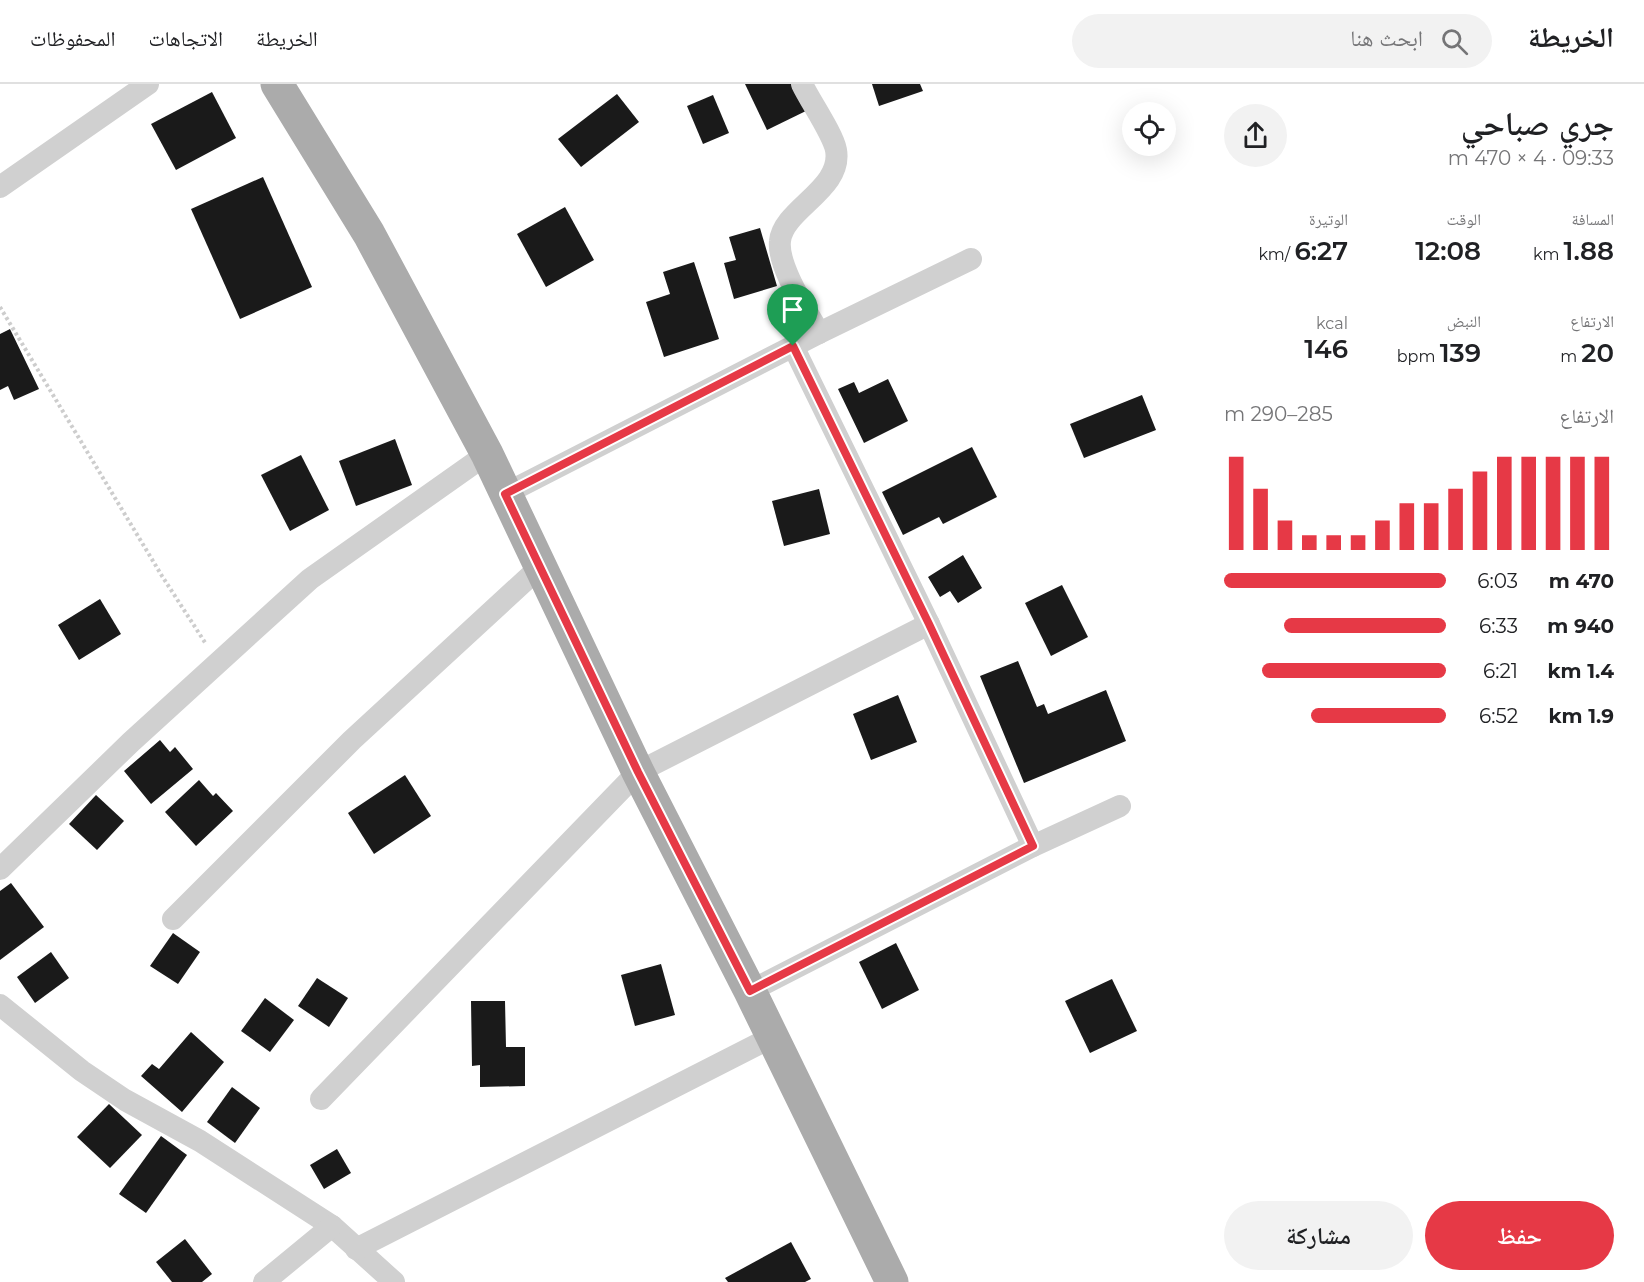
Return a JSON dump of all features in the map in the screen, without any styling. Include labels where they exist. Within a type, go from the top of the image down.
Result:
[{"type":"main road","points":[[277,84],[369,234],[487,454],[638,772],[750,991],[892,1282]]},
{"type":"street","points":[[0,187],[148,84]]},
{"type":"street","points":[[802,84],[836,149],[836,166],[828,181],[789,222],[780,239],[781,251],[791,281],[819,333]]},
{"type":"street","points":[[505,494],[793,346],[971,259]]},
{"type":"street","points":[[793,346],[929,624],[1033,846]]},
{"type":"street","points":[[0,869],[218,662],[310,579],[487,454]]},
{"type":"street","points":[[173,919],[352,740],[541,566]]},
{"type":"street","points":[[321,1099],[638,772],[929,624]]},
{"type":"street","points":[[750,991],[1033,846],[1120,806]]},
{"type":"street","points":[[0,1005],[74,1065],[125,1100],[200,1142],[332,1226],[394,1282]]},
{"type":"street","points":[[356,1249],[772,1037]]},
{"type":"street","points":[[264,1282],[332,1226]]},
{"type":"path","points":[[0,307],[162,576],[218,662]]},
{"type":"building","points":[[745,84],[798,84],[810,109],[767,130]]},
{"type":"building","points":[[872,84],[920,84],[923,91],[879,106]]},
{"type":"building","points":[[212,92],[236,138],[176,170],[151,124]]},
{"type":"building","points":[[617,94],[639,122],[581,167],[558,139]]},
{"type":"building","points":[[713,95],[729,133],[703,144],[687,106]]},
{"type":"building","points":[[263,177],[312,287],[240,319],[191,209]]},
{"type":"building","points":[[565,207],[594,260],[546,287],[517,234]]},
{"type":"building","points":[[760,228],[777,286],[734,299],[724,263],[736,260],[729,237]]},
{"type":"building","points":[[694,262],[719,339],[664,357],[646,302],[670,294],[663,272]]},
{"type":"building","points":[[10,329],[39,389],[14,400],[8,386],[0,390],[0,334]]},
{"type":"building","points":[[888,379],[908,421],[864,443],[838,389],[854,382],[859,393]]},
{"type":"building","points":[[1142,395],[1156,430],[1084,458],[1070,424]]},
{"type":"building","points":[[395,439],[412,485],[356,506],[339,461]]},
{"type":"building","points":[[972,447],[997,497],[943,524],[939,517],[903,535],[882,492]]},
{"type":"building","points":[[301,455],[329,510],[290,531],[261,475]]},
{"type":"building","points":[[819,489],[830,534],[784,546],[772,501]]},
{"type":"building","points":[[963,555],[982,588],[958,603],[950,591],[940,597],[928,577]]},
{"type":"building","points":[[1062,585],[1088,637],[1051,656],[1025,603]]},
{"type":"building","points":[[100,599],[121,634],[79,660],[58,625]]},
{"type":"building","points":[[1018,661],[1037,707],[1044,704],[1048,714],[1106,690],[1126,741],[1024,783],[980,676]]},
{"type":"building","points":[[898,695],[917,742],[871,760],[853,714]]},
{"type":"building","points":[[160,740],[170,752],[175,747],[193,769],[151,804],[124,771]]},
{"type":"building","points":[[405,775],[431,816],[374,854],[348,813]]},
{"type":"building","points":[[199,780],[213,796],[216,793],[233,811],[196,846],[165,812]]},
{"type":"building","points":[[96,795],[124,821],[97,850],[69,824]]},
{"type":"building","points":[[11,883],[44,927],[0,960],[0,891]]},
{"type":"building","points":[[173,933],[200,952],[178,984],[150,966]]},
{"type":"building","points":[[896,943],[919,990],[882,1009],[859,962]]},
{"type":"building","points":[[51,952],[69,978],[35,1003],[17,977]]},
{"type":"building","points":[[661,964],[675,1015],[635,1026],[621,975]]},
{"type":"building","points":[[317,978],[348,998],[329,1027],[298,1006]]},
{"type":"building","points":[[1112,979],[1137,1031],[1090,1053],[1065,1001]]},
{"type":"building","points":[[265,998],[294,1020],[270,1052],[241,1031]]},
{"type":"building","points":[[471,1001],[505,1001],[506,1047],[525,1047],[525,1086],[480,1087],[480,1065],[472,1066]]},
{"type":"building","points":[[191,1032],[224,1062],[182,1112],[141,1076],[152,1064],[159,1069]]},
{"type":"building","points":[[232,1087],[260,1108],[235,1143],[207,1122]]},
{"type":"building","points":[[109,1104],[142,1135],[110,1168],[77,1137]]},
{"type":"building","points":[[161,1136],[187,1155],[146,1213],[119,1194]]},
{"type":"building","points":[[337,1149],[351,1173],[324,1189],[310,1165]]},
{"type":"building","points":[[185,1239],[212,1274],[202,1282],[172,1282],[156,1262]]},
{"type":"building","points":[[791,1242],[811,1279],[805,1282],[728,1282],[725,1278]]},
{"type":"route","points":[[793,346],[929,624],[1033,846],[750,991],[638,772],[505,494],[793,346]]}]
